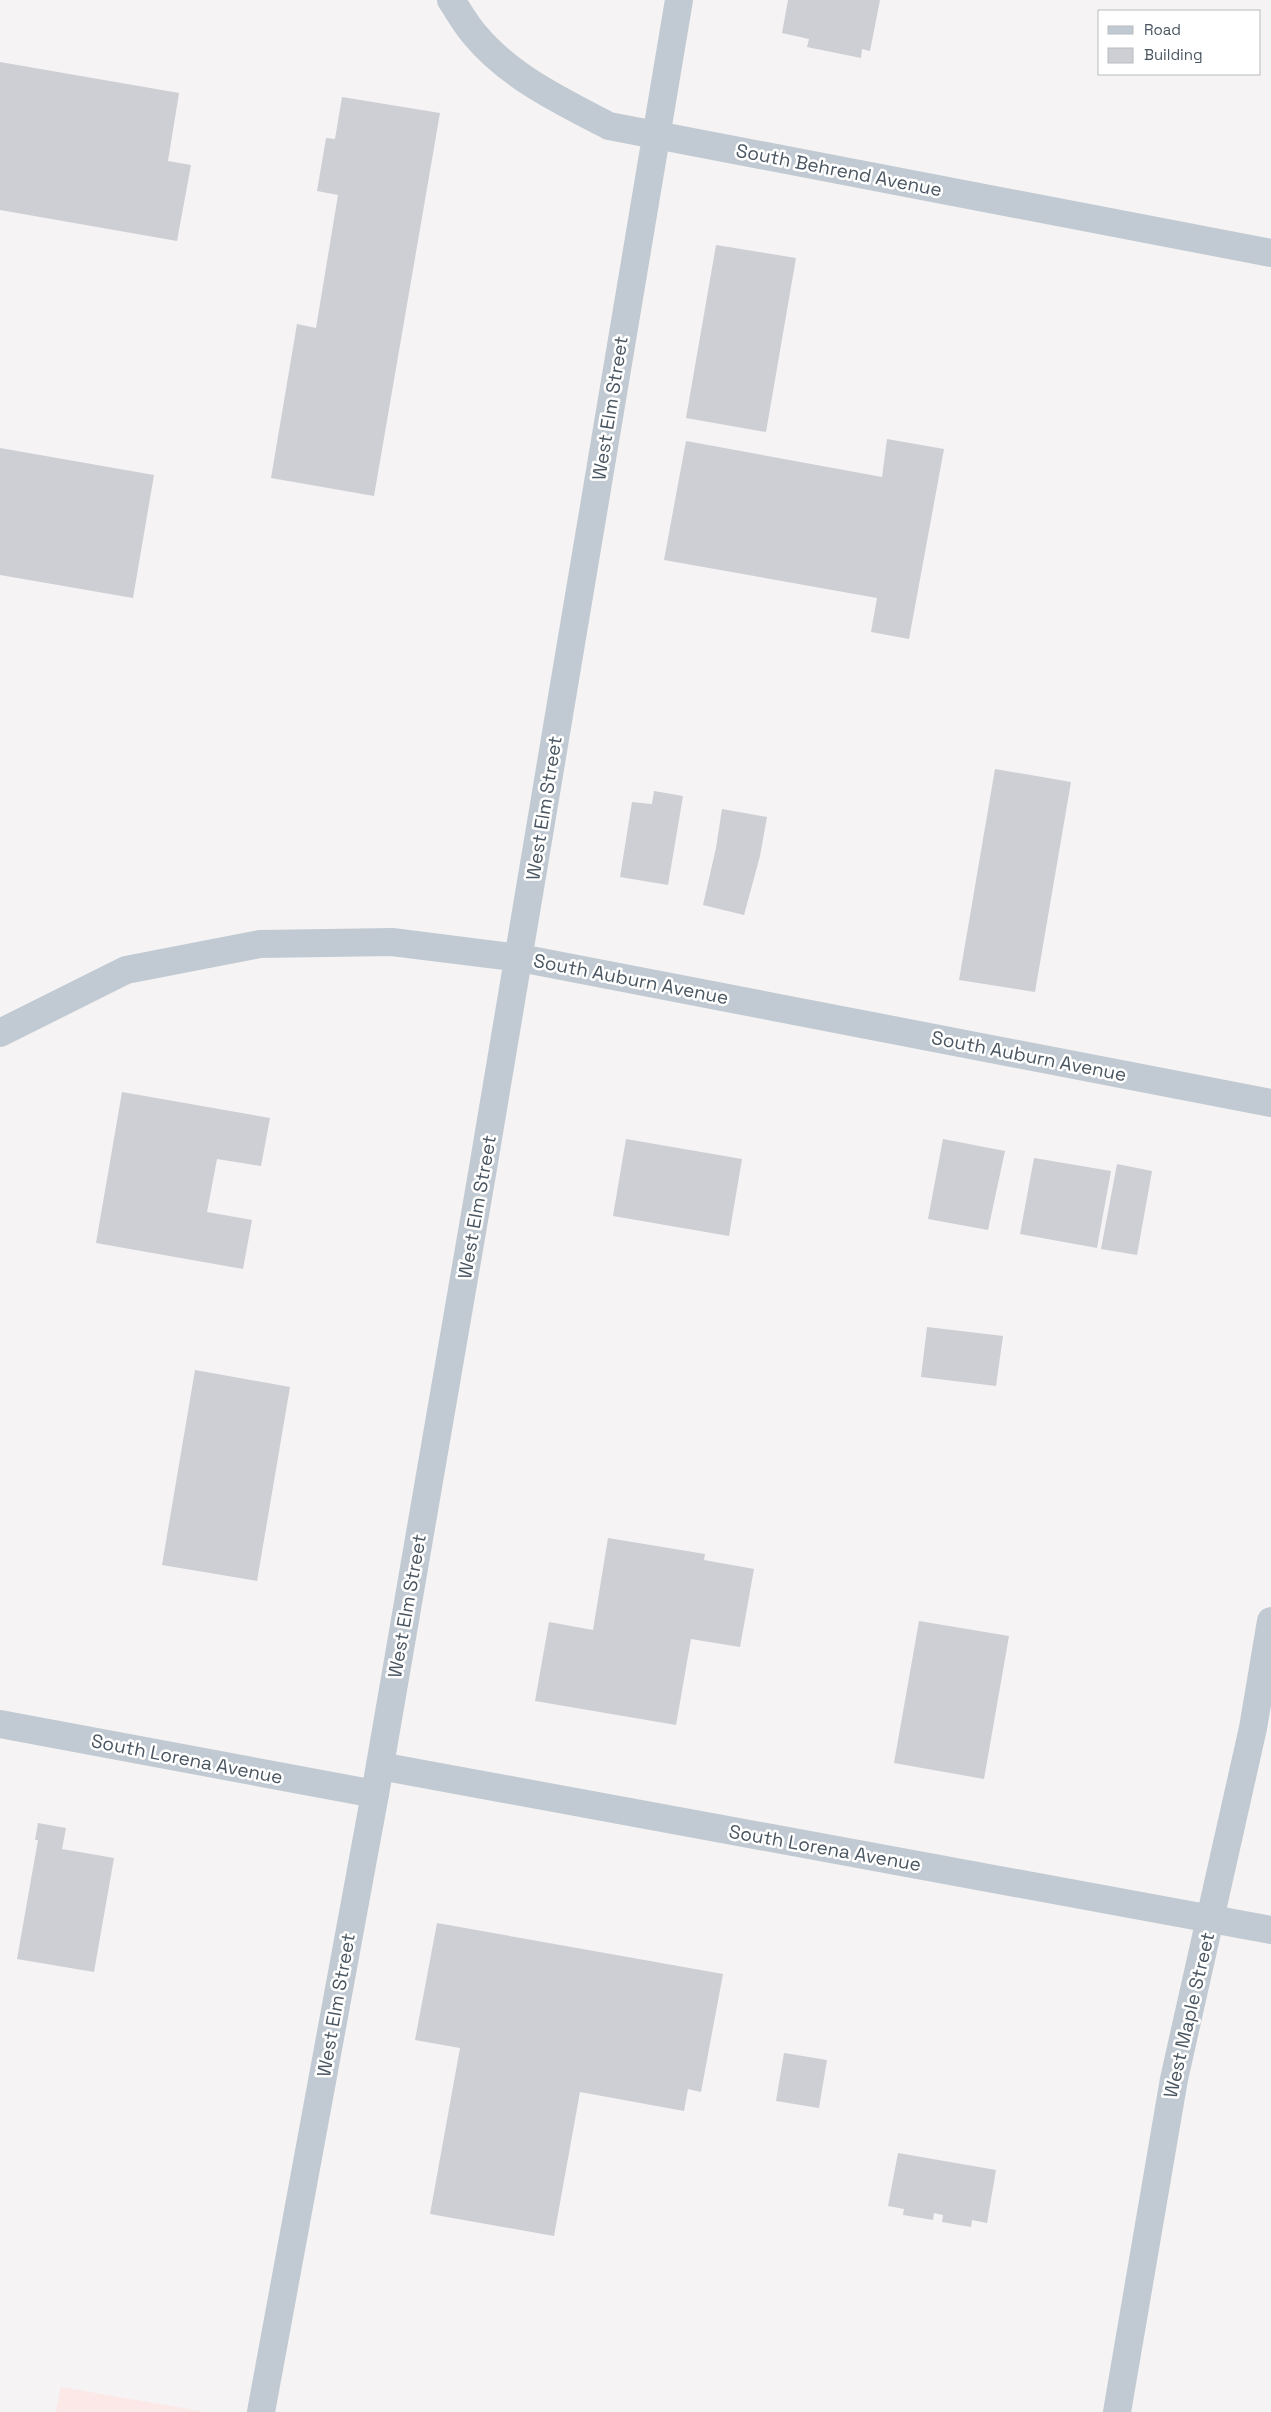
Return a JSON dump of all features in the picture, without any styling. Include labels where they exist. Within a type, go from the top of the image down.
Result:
[{"type":"street","name":"South Behrend Avenue","points":[[451,0],[475,35],[507,67],[560,101],[609,126],[1271,253]]},
{"type":"street","name":"West Elm Street","points":[[261,2412],[380,1766],[520,958],[654,134],[678,0]]},
{"type":"street","name":"South Auburn Avenue","points":[[0,1033],[126,970],[260,944],[392,942],[520,958],[1271,1103]]},
{"type":"street","name":"West Maple Street","points":[[1117,2412],[1171,2098],[1252,1728],[1271,1621]]},
{"type":"street","name":"South Lorena Avenue","points":[[0,1724],[375,1794]]},
{"type":"street","name":"South Lorena Avenue","points":[[380,1766],[1271,1930]]},
{"type":"shaded area","points":[[61,2387],[205,2412],[56,2412]]},
{"type":"building","points":[[788,0],[880,0],[870,51],[862,49],[861,58],[807,47],[809,39],[782,33]]},
{"type":"building","points":[[0,62],[179,93],[168,161],[191,165],[177,241],[0,210]]},
{"type":"building","points":[[342,97],[440,113],[374,496],[271,478],[297,324],[316,328],[338,195],[317,191],[326,138],[335,139]]},
{"type":"building","points":[[716,245],[796,258],[766,432],[686,418]]},
{"type":"building","points":[[887,439],[944,449],[909,639],[871,632],[877,598],[664,560],[686,441],[882,477]]},
{"type":"building","points":[[0,448],[154,475],[133,598],[0,575]]},
{"type":"building","points":[[995,769],[1071,782],[1035,992],[959,980]]},
{"type":"building","points":[[654,791],[683,796],[668,885],[620,877],[632,802],[652,804]]},
{"type":"building","points":[[722,809],[767,817],[760,856],[744,915],[703,905],[716,848]]},
{"type":"building","points":[[122,1092],[270,1118],[261,1166],[217,1159],[207,1212],[252,1220],[243,1269],[96,1243]]},
{"type":"building","points":[[626,1139],[742,1159],[729,1236],[613,1216]]},
{"type":"building","points":[[943,1139],[1005,1151],[988,1230],[928,1219]]},
{"type":"building","points":[[1034,1158],[1111,1171],[1097,1248],[1020,1234]]},
{"type":"building","points":[[1117,1164],[1152,1171],[1137,1255],[1101,1249]]},
{"type":"building","points":[[927,1327],[1003,1336],[996,1386],[921,1377]]},
{"type":"building","points":[[195,1370],[290,1387],[257,1581],[162,1565]]},
{"type":"building","points":[[608,1538],[705,1554],[704,1560],[754,1569],[740,1647],[691,1639],[676,1725],[535,1701],[549,1622],[593,1630]]},
{"type":"building","points":[[919,1621],[1009,1636],[984,1779],[894,1763]]},
{"type":"building","points":[[38,1823],[66,1828],[62,1849],[114,1858],[94,1972],[17,1959],[38,1840],[35,1840]]},
{"type":"building","points":[[437,1923],[723,1974],[701,2092],[688,2089],[684,2111],[580,2092],[554,2236],[430,2214],[460,2048],[415,2040]]},
{"type":"building","points":[[784,2053],[827,2060],[819,2108],[776,2101]]},
{"type":"building","points":[[898,2153],[996,2170],[987,2223],[972,2220],[971,2227],[942,2222],[943,2215],[934,2213],[933,2220],[903,2215],[904,2209],[888,2206]]}]
